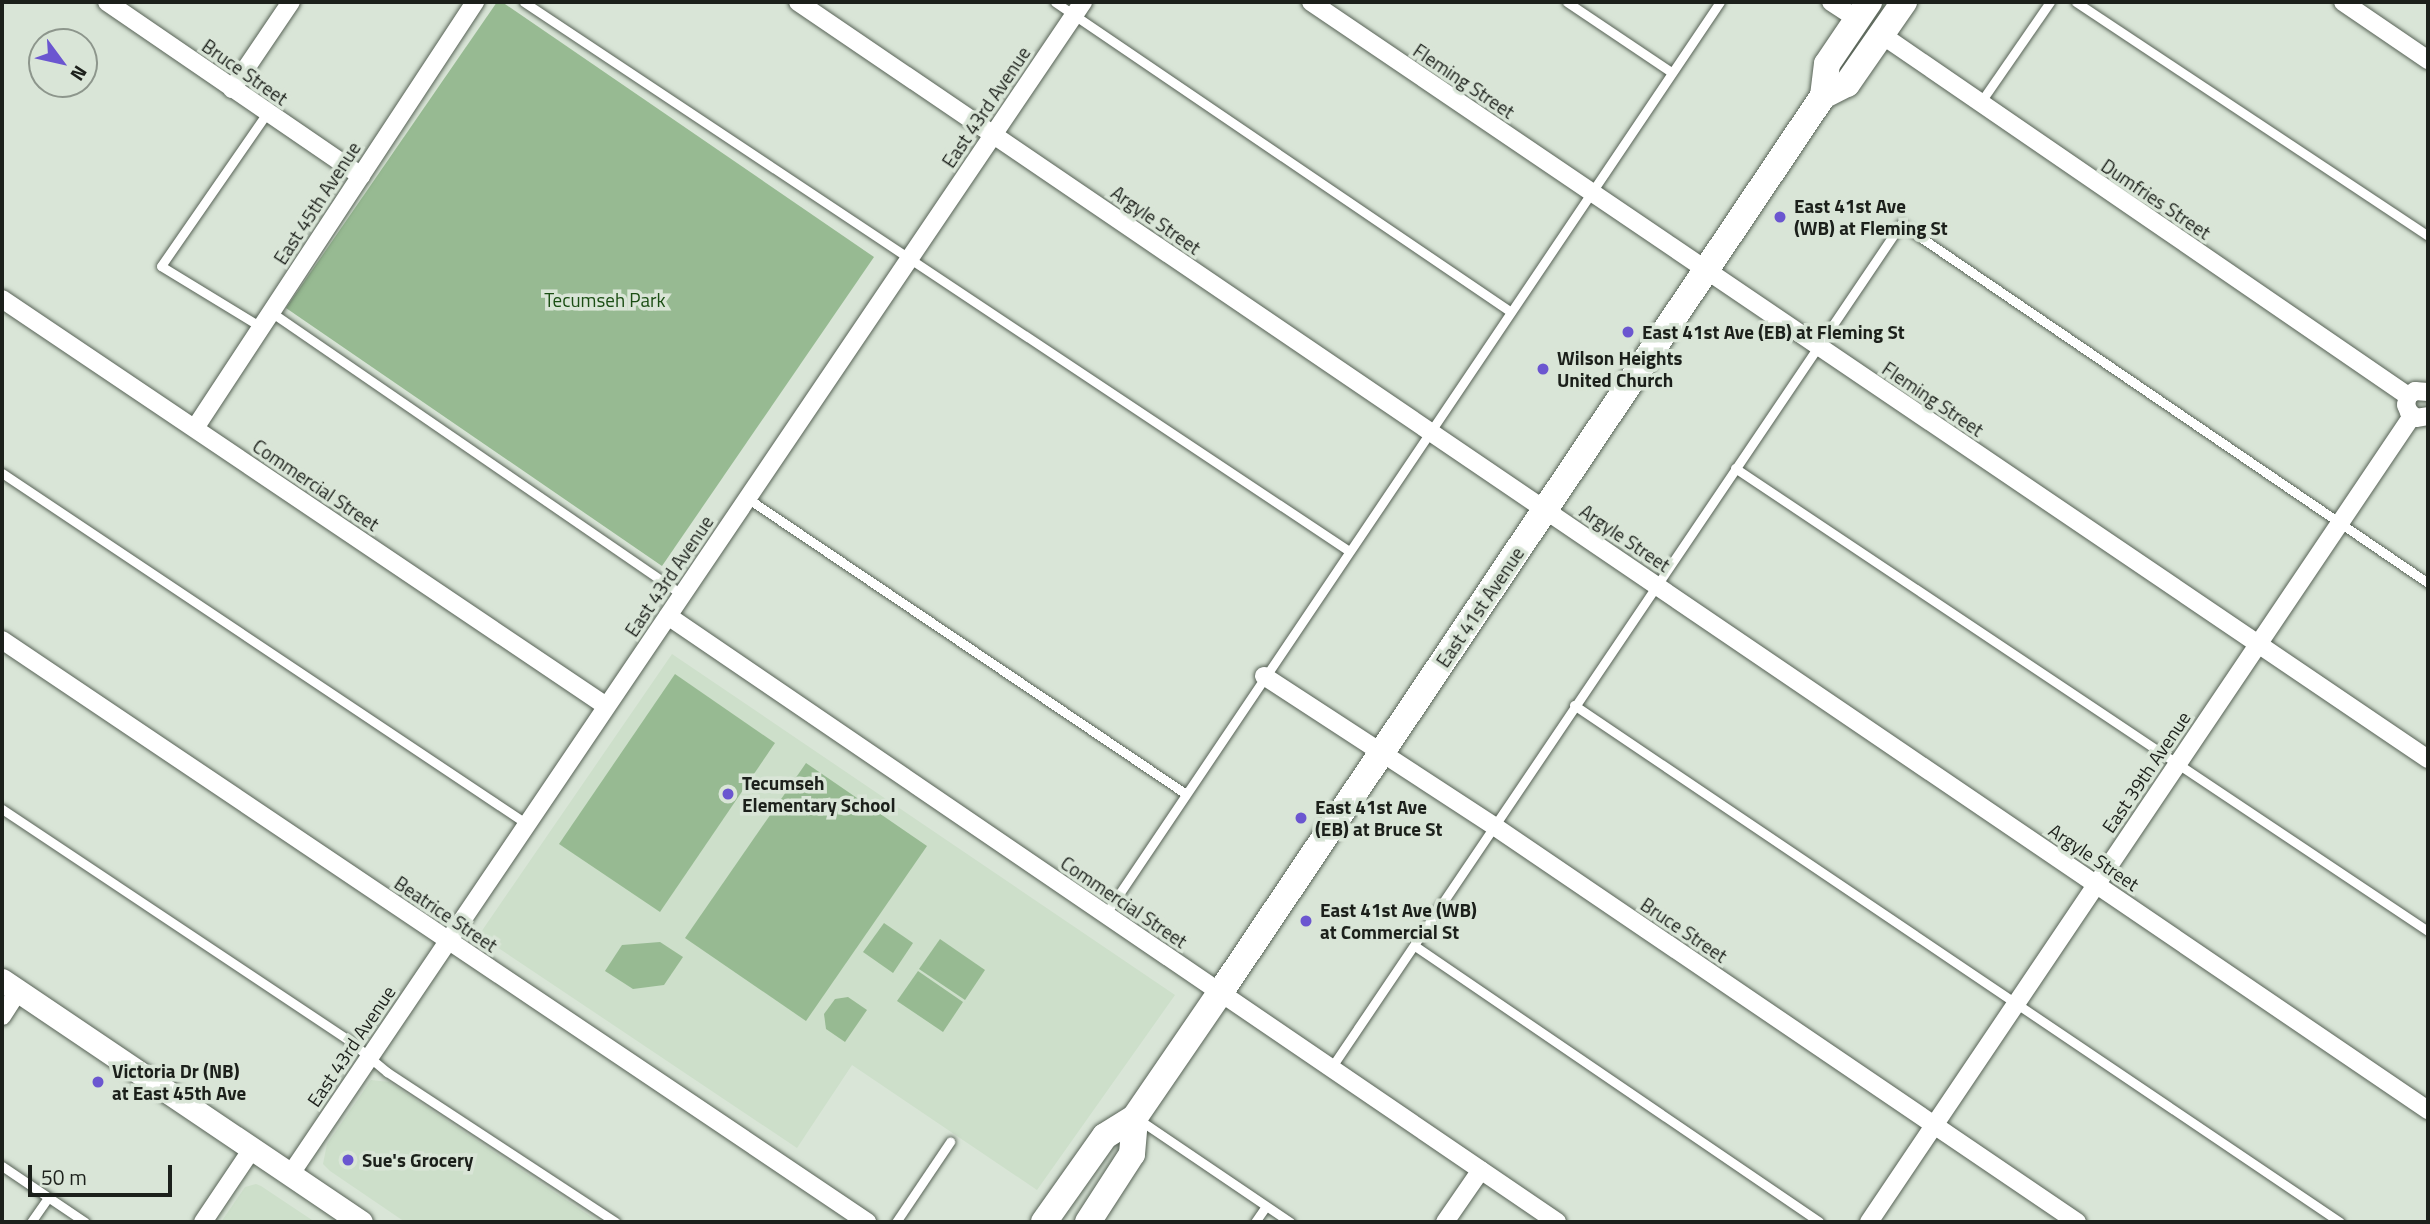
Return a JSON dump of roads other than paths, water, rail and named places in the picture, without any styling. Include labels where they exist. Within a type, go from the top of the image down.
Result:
[{"type":"main road","name":"East 41st Avenue","points":[[1823,96],[1847,84],[1905,2]]},
{"type":"main road","name":"East 41st Avenue","points":[[1045,1222],[1105,1136],[1135,1117],[1220,993],[1823,96],[1827,64],[1863,11]]},
{"type":"main road","name":"East 41st Avenue","points":[[1088,1222],[1132,1154],[1135,1117]]},
{"type":"street","name":"Bruce Street","points":[[107,2],[361,176]]},
{"type":"street","points":[[232,89],[291,2]]},
{"type":"street","name":"East 45th Avenue","points":[[195,428],[475,2]]},
{"type":"street","name":"Argyle Street","points":[[798,2],[2428,1110]]},
{"type":"street","name":"Fleming Street","points":[[1311,2],[2428,759]]},
{"type":"street","points":[[1831,2],[1863,11]]},
{"type":"street","points":[[2343,2],[2428,60]]},
{"type":"street","name":"East 43rd Avenue","points":[[289,1175],[1079,8]]},
{"type":"street","name":"Dumfries Street","points":[[1881,35],[2408,396]]},
{"type":"street","name":"Commercial Street","points":[[2,299],[606,706]]},
{"type":"street","points":[[2420,416],[2406,405],[2408,396],[2419,390],[2428,391]]},
{"type":"street","name":"East 39th Avenue","points":[[1869,1222],[2340,523],[2420,416]]},
{"type":"street","name":"Commercial Street","points":[[668,616],[1557,1222]]},
{"type":"street","name":"Beatrice Street","points":[[2,640],[867,1222]]},
{"type":"street","name":"Bruce Street","points":[[1265,676],[1494,826],[2077,1222]]},
{"type":"street","points":[[2,1016],[10,986],[361,1222]]},
{"type":"street","points":[[203,1222],[251,1149]]},
{"type":"street","points":[[1445,1222],[1481,1170]]},
{"type":"lane","points":[[524,2],[1349,551]]},
{"type":"lane","points":[[1055,2],[1079,8],[1511,312]]},
{"type":"lane","points":[[1567,2],[1671,72]]},
{"type":"lane","points":[[1104,915],[1720,2]]},
{"type":"lane","points":[[1979,104],[2050,2]]},
{"type":"lane","points":[[2076,2],[2428,236]]},
{"type":"lane","points":[[261,327],[161,266],[267,113]]},
{"type":"lane","points":[[1331,1068],[1655,584],[1901,224],[2428,583]]},
{"type":"lane","points":[[271,312],[682,595]]},
{"type":"lane","points":[[1735,468],[2428,931]]},
{"type":"lane","points":[[2,473],[527,824]]},
{"type":"lane","points":[[747,498],[1186,794]]},
{"type":"lane","points":[[1574,705],[2340,1222]]},
{"type":"lane","points":[[2,809],[615,1222]]},
{"type":"lane","points":[[1415,946],[1819,1222]]},
{"type":"lane","points":[[1135,1117],[1290,1222]]},
{"type":"lane","points":[[896,1222],[950,1142]]},
{"type":"lane","points":[[2,1166],[85,1222]]},
{"type":"lane","points":[[31,1222],[48,1198]]},
{"type":"lane","points":[[1255,1222],[1266,1206]]},
{"type":"place","name":"East 41st Ave (WB) at Fleming St","points":[[1780,217]]},
{"type":"place","name":"East 41st Ave (EB) at Fleming St","points":[[1628,332]]},
{"type":"place","name":"Wilson Heights United Church","points":[[1543,369]]},
{"type":"place","name":"Tecumseh Elementary School","points":[[728,794]]},
{"type":"place","name":"East 41st Ave (EB) at Bruce St","points":[[1301,818]]},
{"type":"place","name":"East 41st Ave (WB) at Commercial St","points":[[1306,921]]},
{"type":"place","name":"Victoria Dr (NB) at East 45th Ave","points":[[98,1082]]},
{"type":"place","name":"Sue's Grocery","points":[[348,1160]]},
{"type":"park label","name":"Tecumseh Park","points":[[605,300]]}]
